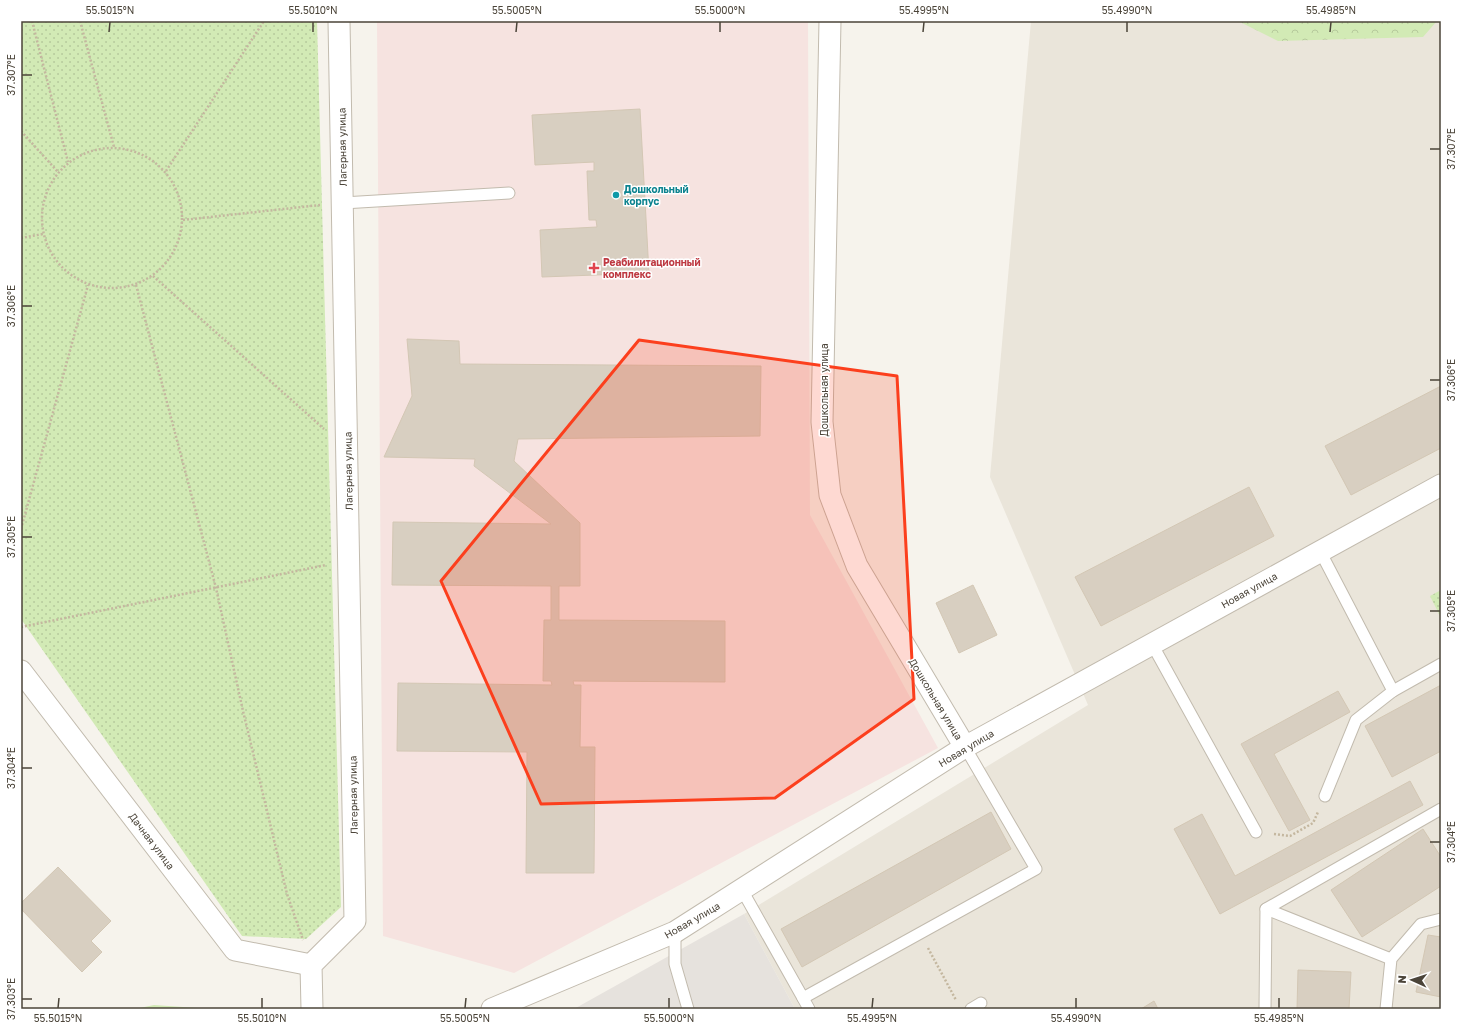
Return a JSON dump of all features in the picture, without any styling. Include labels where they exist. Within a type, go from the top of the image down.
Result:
[{"type":"street","name":"Лагерная улица","points":[[311,965],[355,921],[350,560],[339,21]]},
{"type":"street","name":"Дошкольная улица","points":[[830,21],[822,422],[830,495],[857,566],[965,747]]},
{"type":"street","name":"Новая улица","points":[[492,1009],[675,932],[965,747],[1441,484]]},
{"type":"street","name":"Дачная улица","points":[[21,671],[235,950],[311,965]]},
{"type":"street","points":[[311,965],[312,1009]]},
{"type":"lane","points":[[343,203],[509,193]]},
{"type":"lane","points":[[1320,551],[1393,691]]},
{"type":"lane","points":[[1152,644],[1256,832]]},
{"type":"lane","points":[[1326,796],[1356,720],[1393,691],[1441,664]]},
{"type":"lane","points":[[803,998],[1036,869],[965,747]]},
{"type":"lane","points":[[1266,909],[1441,808]]},
{"type":"lane","points":[[742,890],[810,1009]]},
{"type":"lane","points":[[1266,909],[1391,959]]},
{"type":"lane","points":[[1265,1009],[1266,909]]},
{"type":"lane","points":[[1386,1009],[1391,959],[1421,924],[1441,919]]},
{"type":"lane","points":[[675,932],[675,964],[688,1009]]},
{"type":"lane","points":[[971,1009],[981,1003]]},
{"type":"path","points":[[32,21],[68,162]]},
{"type":"path","points":[[80,21],[114,147]]},
{"type":"path","points":[[166,172],[264,21]]},
{"type":"path","points":[[21,131],[58,172]]},
{"type":"path","points":[[114,147],[142,153],[166,172],[180,194],[183,220],[179,241],[169,261],[153,276],[136,285],[112,289],[88,285],[68,273],[52,256],[43,234],[41,212],[47,191],[58,172],[68,162],[90,150],[114,147]]},
{"type":"path","points":[[183,220],[343,203]]},
{"type":"path","points":[[21,238],[43,234]]},
{"type":"path","points":[[153,276],[348,451]]},
{"type":"path","points":[[21,529],[88,285]]},
{"type":"path","points":[[136,285],[216,588],[243,711],[287,894],[311,965]]},
{"type":"path","points":[[21,628],[350,560]]},
{"type":"path","points":[[1256,832],[1290,836],[1313,823],[1326,796]]},
{"type":"path","points":[[920,933],[958,1002]]},
{"type":"highlighted area","points":[[639,340],[897,376],[914,699],[775,798],[541,804],[441,581]]},
{"type":"shaded area","name":"Реабилитационный комплекс","points":[[377,21],[808,21],[810,515],[938,748],[514,973],[383,936]]},
{"type":"shaded area","points":[[1031,21],[1441,21],[1441,1009],[795,1009],[744,914],[1088,705],[990,477]]},
{"type":"shaded area","points":[[744,914],[795,1009],[574,1009]]},
{"type":"green space","points":[[21,21],[317,21],[341,907],[306,939],[242,936],[21,619]]},
{"type":"green space","points":[[1238,21],[1437,21],[1423,37],[1278,41]]},
{"type":"green space","points":[[1441,590],[1441,618],[1430,596]]},
{"type":"green space","points":[[154,1005],[212,1009],[135,1009]]},
{"type":"building","name":"Дошкольный корпус","points":[[640,109],[649,273],[542,277],[540,230],[597,227],[596,220],[589,220],[587,171],[594,171],[594,162],[535,165],[532,115]]},
{"type":"building","points":[[407,339],[459,341],[460,364],[761,366],[760,436],[518,439],[514,461],[580,523],[580,586],[559,586],[559,620],[725,621],[725,682],[573,681],[574,685],[581,685],[580,747],[595,747],[594,873],[526,873],[527,752],[397,751],[398,683],[552,685],[551,681],[543,681],[544,620],[551,620],[551,586],[392,585],[393,522],[551,524],[474,466],[475,459],[384,457],[412,396]]},
{"type":"building","points":[[1441,386],[1441,448],[1351,495],[1325,446]]},
{"type":"building","points":[[1249,487],[1274,536],[1101,626],[1075,577]]},
{"type":"building","points":[[973,585],[997,635],[959,653],[936,603]]},
{"type":"building","points":[[1441,685],[1441,751],[1392,777],[1365,726]]},
{"type":"building","points":[[1338,691],[1350,712],[1274,754],[1310,820],[1289,831],[1241,744]]},
{"type":"building","points":[[1410,781],[1423,805],[1220,914],[1174,829],[1202,814],[1235,876]]},
{"type":"building","points":[[991,812],[1011,849],[802,967],[781,929]]},
{"type":"building","points":[[1423,829],[1441,857],[1441,886],[1362,937],[1331,890]]},
{"type":"building","points":[[58,867],[111,921],[91,941],[102,952],[82,972],[21,909],[21,903]]},
{"type":"building","points":[[1428,935],[1441,937],[1441,997],[1416,992]]},
{"type":"building","points":[[1298,970],[1351,972],[1349,1009],[1297,1009]]},
{"type":"building","points":[[1154,1001],[1158,1009],[1141,1009]]},
{"type":"place","name":"Дошкольный корпус","points":[[616,195]]},
{"type":"place","name":"Реабилитационный комплекс","points":[[594,268]]}]
